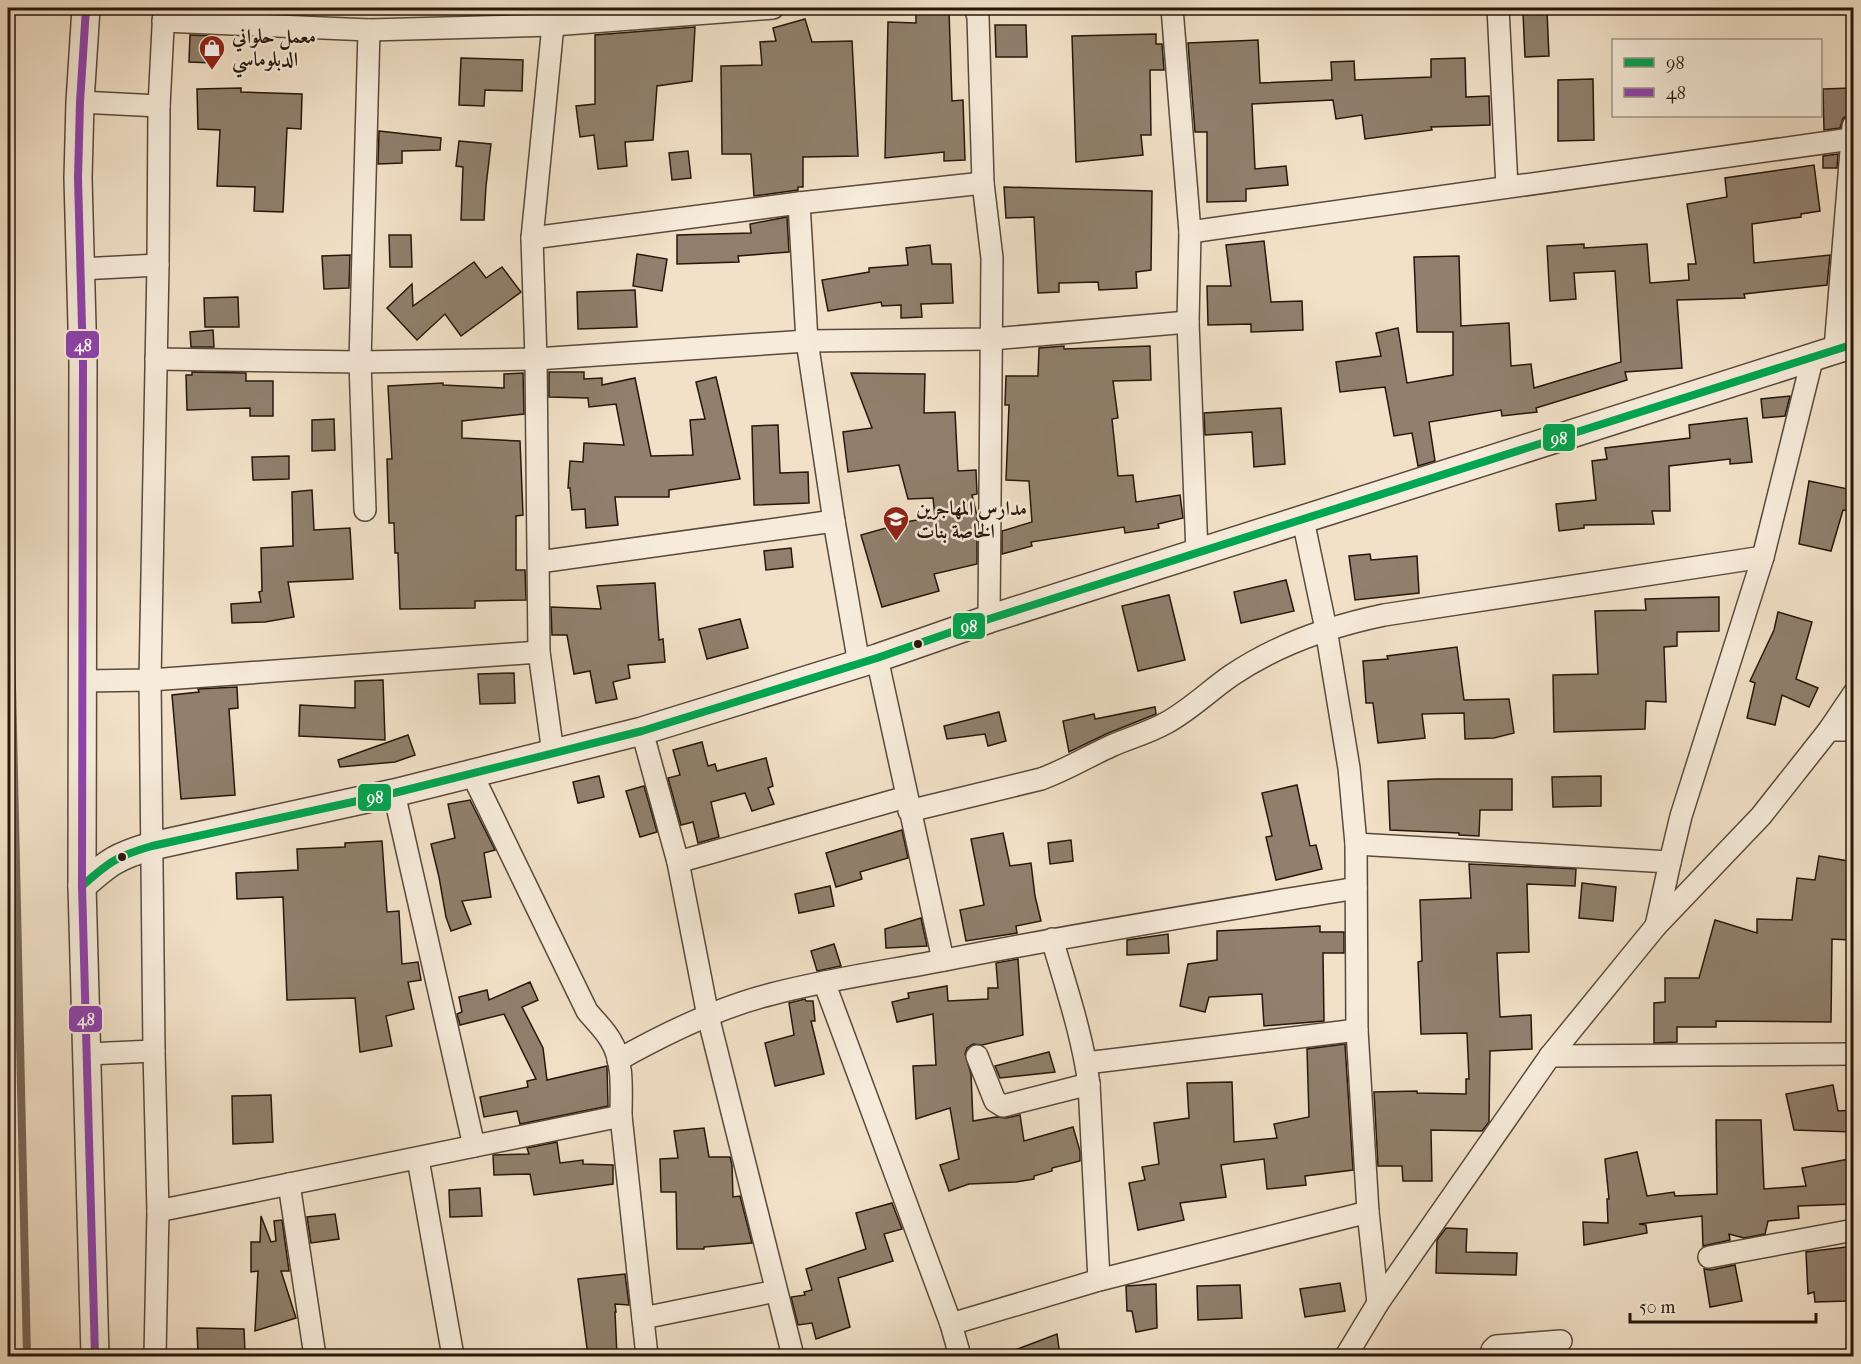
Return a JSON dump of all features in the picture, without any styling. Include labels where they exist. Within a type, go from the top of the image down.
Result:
[{"type":"street","points":[[86,8],[78,178],[83,363],[82,886],[95,1356]]},
{"type":"street","points":[[155,1356],[158,1211],[150,680],[159,106],[163,14],[292,17],[369,30],[552,25],[773,8]]},
{"type":"street","points":[[975,8],[978,17],[983,183],[992,258],[989,619]]},
{"type":"street","points":[[1173,8],[1190,232],[1188,322],[1197,553]]},
{"type":"street","points":[[1498,8],[1507,188]]},
{"type":"street","points":[[552,25],[532,238],[536,359],[539,652],[552,753]]},
{"type":"street","points":[[365,510],[360,362],[369,30]]},
{"type":"street","points":[[80,102],[159,106]]},
{"type":"street","points":[[1190,232],[1507,188],[1852,132],[1834,350],[1763,557],[1681,816],[1656,926]]},
{"type":"street","points":[[532,238],[799,203],[983,183]]},
{"type":"street","points":[[799,203],[807,341],[834,521],[868,661],[908,804],[943,960]]},
{"type":"street","points":[[80,269],[158,265]]},
{"type":"street","points":[[156,359],[360,362],[536,359],[807,341],[992,339],[1188,322]]},
{"type":"street","points":[[82,886],[108,863],[124,854],[394,793],[642,731],[868,661],[989,619],[1834,350]]},
{"type":"street","points":[[1303,520],[1326,630],[1349,768],[1356,844],[1357,1030],[1368,1212],[1378,1303]]},
{"type":"street","points":[[538,562],[834,521]]},
{"type":"street","points":[[678,862],[908,804],[1041,779],[1061,772],[1113,745],[1166,723],[1234,674],[1283,646],[1326,630],[1384,615],[1763,557]]},
{"type":"street","points":[[83,681],[150,680],[539,652]]},
{"type":"street","points":[[1346,1356],[1378,1303],[1550,1056],[1656,926],[1761,816],[1829,730],[1854,693]]},
{"type":"street","points":[[1829,730],[1854,730]]},
{"type":"street","points":[[642,731],[678,862],[708,1016],[793,1356]]},
{"type":"street","points":[[472,774],[587,1011],[610,1039],[618,1060],[621,1116],[647,1356]]},
{"type":"street","points":[[394,793],[474,1146]]},
{"type":"street","points":[[1356,844],[1670,862]]},
{"type":"street","points":[[618,1060],[646,1044],[708,1016],[770,994],[1052,939],[1356,888]]},
{"type":"street","points":[[1052,939],[1076,1020],[1089,1084],[1099,1280]]},
{"type":"street","points":[[824,982],[951,1324],[960,1356]]},
{"type":"street","points":[[1086,1063],[1357,1030]]},
{"type":"street","points":[[87,1054],[154,1051]]},
{"type":"street","points":[[1550,1056],[1854,1054]]},
{"type":"street","points":[[977,1056],[995,1101],[1003,1106],[1089,1084]]},
{"type":"street","points":[[158,1211],[621,1116]]},
{"type":"street","points":[[418,1159],[453,1356]]},
{"type":"street","points":[[289,1184],[315,1356]]},
{"type":"street","points":[[951,1324],[1099,1280],[1368,1212]]},
{"type":"street","points":[[1709,1257],[1854,1230]]},
{"type":"street","points":[[643,1318],[776,1291]]},
{"type":"street","points":[[1491,1356],[1496,1346],[1561,1341]]},
{"type":"building","points":[[949,11],[952,101],[963,100],[965,160],[944,161],[944,152],[885,158],[888,22],[916,23],[916,13]]},
{"type":"building","points":[[1547,12],[1549,56],[1525,57],[1523,13]]},
{"type":"building","points":[[805,19],[812,42],[852,41],[858,156],[803,157],[803,187],[798,187],[798,190],[754,196],[751,154],[722,154],[721,66],[762,65],[760,42],[776,41],[773,28]]},
{"type":"building","points":[[995,25],[1026,25],[1027,57],[996,57]]},
{"type":"building","points":[[695,27],[692,81],[657,86],[653,140],[625,142],[627,166],[598,169],[594,135],[580,137],[576,106],[595,104],[595,35]]},
{"type":"building","points":[[1156,34],[1156,44],[1162,44],[1164,70],[1150,70],[1151,135],[1141,135],[1143,155],[1076,162],[1072,36]]},
{"type":"building","points":[[190,35],[214,36],[214,63],[189,62]]},
{"type":"building","points":[[1258,40],[1260,83],[1332,80],[1331,62],[1354,61],[1355,80],[1431,77],[1431,59],[1465,58],[1466,97],[1489,96],[1490,125],[1431,127],[1432,130],[1365,139],[1362,115],[1336,119],[1333,100],[1252,104],[1255,169],[1286,166],[1288,185],[1246,189],[1246,201],[1207,202],[1207,132],[1195,132],[1188,43]]},
{"type":"building","points":[[461,58],[523,60],[522,91],[485,90],[484,106],[459,105]]},
{"type":"building","points":[[1593,79],[1594,140],[1558,141],[1558,80]]},
{"type":"building","points":[[241,88],[241,92],[302,94],[301,129],[287,128],[283,212],[254,211],[255,187],[217,186],[220,130],[198,129],[197,89]]},
{"type":"building","points":[[1851,88],[1852,114],[1843,118],[1840,128],[1824,130],[1823,89]]},
{"type":"building","points":[[379,131],[441,138],[440,150],[402,151],[402,163],[378,164]]},
{"type":"building","points":[[459,141],[491,144],[484,220],[461,220],[463,167],[456,166]]},
{"type":"building","points":[[688,151],[691,178],[672,180],[669,153]]},
{"type":"building","points":[[1838,154],[1837,168],[1823,168],[1823,156]]},
{"type":"building","points":[[1814,165],[1820,211],[1801,214],[1801,217],[1752,224],[1754,263],[1830,255],[1827,285],[1744,294],[1745,298],[1677,300],[1682,368],[1625,372],[1627,380],[1536,408],[1537,412],[1502,416],[1501,410],[1429,422],[1435,461],[1418,466],[1412,433],[1394,436],[1385,387],[1340,392],[1336,362],[1381,356],[1376,333],[1398,328],[1407,383],[1453,375],[1453,332],[1417,332],[1414,257],[1459,256],[1461,326],[1509,323],[1511,366],[1531,364],[1534,388],[1621,362],[1615,271],[1574,273],[1576,299],[1550,301],[1547,246],[1584,244],[1584,248],[1647,244],[1650,283],[1689,280],[1688,264],[1696,264],[1687,204],[1727,197],[1725,178]]},
{"type":"building","points":[[1004,187],[1152,191],[1151,270],[1136,272],[1137,288],[1099,290],[1098,282],[1059,283],[1059,292],[1038,293],[1034,217],[1006,218]]},
{"type":"building","points":[[787,217],[789,252],[738,256],[739,262],[677,264],[677,235],[751,233],[750,224]]},
{"type":"building","points":[[389,235],[411,235],[412,267],[390,267]]},
{"type":"building","points":[[1264,241],[1271,302],[1302,301],[1303,330],[1251,332],[1251,324],[1208,325],[1207,286],[1231,286],[1226,245]]},
{"type":"building","points":[[930,245],[932,264],[951,264],[953,303],[921,304],[922,317],[901,318],[901,305],[882,306],[881,302],[828,311],[822,280],[869,272],[869,268],[908,265],[906,248]]},
{"type":"building","points":[[637,254],[667,259],[662,291],[633,286]]},
{"type":"building","points":[[350,255],[349,288],[324,289],[322,256]]},
{"type":"building","points":[[474,262],[486,278],[502,267],[521,292],[461,336],[445,314],[417,340],[387,308],[412,284],[413,306]]},
{"type":"building","points":[[635,290],[637,327],[578,329],[577,292]]},
{"type":"building","points":[[238,297],[239,327],[205,327],[204,298]]},
{"type":"building","points":[[213,330],[214,347],[191,347],[190,332]]},
{"type":"building","points":[[1064,346],[1064,349],[1150,346],[1151,380],[1113,381],[1118,418],[1112,419],[1118,476],[1133,475],[1136,502],[1180,495],[1183,518],[1158,524],[1159,528],[1125,533],[1124,527],[1031,542],[1032,546],[1002,554],[1002,531],[1032,522],[1029,481],[1006,480],[1009,405],[1005,405],[1006,376],[1038,376],[1039,348]]},
{"type":"building","points":[[192,372],[246,373],[246,381],[273,381],[273,416],[250,416],[250,408],[187,410],[186,375],[192,375]]},
{"type":"building","points":[[549,372],[584,372],[584,379],[602,378],[602,385],[635,378],[651,456],[693,455],[690,420],[705,419],[696,382],[716,377],[740,479],[669,490],[669,497],[615,497],[618,525],[586,528],[585,509],[572,510],[570,488],[568,488],[570,461],[583,462],[584,443],[624,445],[616,404],[589,407],[588,398],[549,397]]},
{"type":"building","points":[[523,373],[524,414],[462,421],[462,438],[520,441],[523,515],[516,516],[516,570],[525,570],[526,600],[475,601],[475,608],[400,609],[398,553],[395,553],[394,523],[389,523],[387,459],[392,459],[388,386],[443,383],[443,385],[504,388],[504,374]]},
{"type":"building","points":[[851,373],[925,374],[924,413],[955,412],[958,471],[976,470],[977,494],[972,495],[977,516],[977,564],[934,574],[939,591],[882,607],[861,535],[935,517],[933,498],[908,499],[899,465],[848,472],[843,432],[872,428]]},
{"type":"building","points":[[1790,396],[1785,416],[1763,418],[1761,399]]},
{"type":"building","points":[[1281,408],[1285,464],[1254,467],[1252,432],[1205,435],[1204,413]]},
{"type":"building","points":[[1747,418],[1752,462],[1730,464],[1730,459],[1669,466],[1670,511],[1652,511],[1654,524],[1584,525],[1584,528],[1559,531],[1556,504],[1596,500],[1592,461],[1607,459],[1605,448],[1690,438],[1689,425]]},
{"type":"building","points":[[334,419],[335,450],[312,451],[312,420]]},
{"type":"building","points":[[778,425],[780,473],[808,472],[809,503],[754,505],[752,426]]},
{"type":"building","points":[[289,456],[289,479],[253,480],[252,457]]},
{"type":"building","points":[[1809,481],[1853,490],[1851,511],[1843,510],[1831,551],[1799,544]]},
{"type":"building","points":[[312,490],[314,530],[350,528],[353,579],[288,582],[294,617],[265,622],[232,623],[231,604],[261,602],[259,592],[262,591],[261,548],[293,546],[292,492]]},
{"type":"building","points":[[791,548],[793,567],[766,570],[764,551]]},
{"type":"building","points":[[1370,554],[1371,560],[1417,556],[1419,593],[1355,600],[1349,556]]},
{"type":"building","points":[[1286,580],[1294,611],[1241,623],[1234,592]]},
{"type":"building","points":[[655,583],[659,640],[663,639],[665,662],[628,665],[630,678],[613,682],[617,699],[596,703],[590,671],[574,674],[567,635],[552,635],[551,607],[601,609],[597,586]]},
{"type":"building","points":[[1169,595],[1185,660],[1138,671],[1122,606]]},
{"type":"building","points":[[1719,597],[1719,631],[1677,632],[1677,646],[1664,647],[1666,702],[1646,701],[1645,729],[1554,732],[1553,675],[1598,674],[1595,611],[1646,610],[1645,599]]},
{"type":"building","points":[[1778,612],[1812,622],[1796,679],[1818,688],[1809,707],[1782,695],[1775,725],[1747,718],[1755,683],[1750,681],[1774,630]]},
{"type":"building","points":[[740,619],[748,648],[707,659],[699,629]]},
{"type":"building","points":[[1457,647],[1464,700],[1509,699],[1514,733],[1494,738],[1465,739],[1464,713],[1422,714],[1425,738],[1378,743],[1373,703],[1366,703],[1363,661]]},
{"type":"building","points":[[514,673],[515,703],[480,704],[478,674]]},
{"type":"building","points":[[383,680],[385,740],[299,736],[300,705],[355,708],[355,681]]},
{"type":"building","points":[[237,687],[238,708],[229,709],[235,795],[181,799],[172,695],[199,692],[198,689]]},
{"type":"building","points":[[1155,707],[1156,714],[1069,752],[1063,721],[1094,714],[1095,719]]},
{"type":"building","points":[[999,712],[1006,741],[988,746],[985,734],[947,739],[944,726]]},
{"type":"building","points":[[408,735],[415,755],[395,762],[340,767],[338,760]]},
{"type":"building","points":[[702,742],[708,766],[715,764],[717,771],[766,758],[773,786],[768,788],[774,804],[752,811],[745,793],[711,802],[719,837],[698,843],[693,822],[681,825],[668,778],[680,775],[673,750]]},
{"type":"building","points":[[599,776],[604,797],[578,803],[573,782]]},
{"type":"building","points":[[1601,776],[1601,806],[1553,807],[1552,777]]},
{"type":"building","points":[[1512,779],[1512,810],[1480,810],[1479,836],[1390,830],[1388,781]]},
{"type":"building","points":[[1297,785],[1310,846],[1316,845],[1322,869],[1276,880],[1266,837],[1272,836],[1262,793]]},
{"type":"building","points":[[644,786],[657,832],[640,837],[626,791]]},
{"type":"building","points":[[470,800],[495,850],[484,853],[491,897],[462,901],[471,924],[451,931],[431,844],[455,838],[448,804]]},
{"type":"building","points":[[902,830],[908,858],[860,872],[862,879],[836,887],[826,853]]},
{"type":"building","points":[[1003,833],[1010,866],[1031,863],[1041,921],[1016,926],[1017,933],[966,941],[960,910],[984,905],[971,839]]},
{"type":"building","points":[[1071,840],[1073,861],[1050,864],[1048,843]]},
{"type":"building","points":[[382,841],[387,912],[399,911],[402,964],[418,962],[421,980],[408,982],[414,1009],[386,1016],[392,1046],[360,1052],[355,998],[287,1000],[283,897],[237,899],[236,873],[298,870],[297,849],[345,847],[345,843]]},
{"type":"building","points":[[1819,856],[1854,862],[1854,891],[1851,890],[1849,940],[1832,939],[1831,1022],[1716,1021],[1716,1027],[1677,1027],[1677,1042],[1654,1043],[1654,1003],[1665,1002],[1665,978],[1699,978],[1715,920],[1757,933],[1757,919],[1792,920],[1797,878],[1815,880]]},
{"type":"building","points":[[1469,864],[1576,869],[1575,886],[1527,884],[1529,952],[1497,953],[1500,1017],[1531,1015],[1532,1049],[1490,1051],[1489,1122],[1482,1131],[1431,1130],[1432,1181],[1403,1181],[1402,1166],[1378,1166],[1374,1092],[1417,1091],[1417,1093],[1466,1094],[1466,1079],[1469,1079],[1467,1033],[1421,1034],[1418,962],[1422,961],[1420,900],[1471,898]]},
{"type":"building","points":[[1582,883],[1616,887],[1613,921],[1579,918]]},
{"type":"building","points":[[830,886],[834,906],[799,913],[795,894]]},
{"type":"building","points":[[921,918],[927,946],[886,948],[885,929]]},
{"type":"building","points":[[1320,926],[1320,932],[1344,932],[1344,953],[1323,953],[1324,1021],[1264,1026],[1262,994],[1209,997],[1205,1012],[1180,1006],[1188,964],[1217,960],[1217,931]]},
{"type":"building","points":[[1168,934],[1169,953],[1127,955],[1127,940]]},
{"type":"building","points":[[834,944],[841,966],[817,971],[811,951]]},
{"type":"building","points":[[1018,959],[1023,1035],[982,1045],[973,1044],[967,1048],[965,1054],[971,1074],[973,1121],[1020,1115],[1024,1141],[1073,1127],[1080,1151],[1080,1161],[1052,1168],[1052,1171],[1034,1176],[1034,1179],[969,1184],[949,1191],[940,1165],[959,1159],[950,1108],[916,1119],[913,1066],[936,1065],[933,1014],[897,1022],[892,1002],[909,998],[908,993],[947,986],[948,1001],[988,999],[988,988],[998,988],[996,963]]},
{"type":"building","points":[[530,982],[538,1000],[522,1007],[543,1048],[547,1080],[607,1066],[608,1106],[520,1124],[517,1111],[484,1117],[480,1097],[528,1087],[527,1081],[536,1079],[504,1014],[460,1025],[457,1014],[462,1012],[459,997],[487,990],[489,1000]]},
{"type":"building","points":[[805,999],[813,1001],[815,1021],[811,1021],[824,1074],[775,1086],[765,1043],[794,1035],[789,1003]]},
{"type":"building","points":[[1345,1044],[1353,1170],[1305,1176],[1306,1185],[1267,1189],[1264,1159],[1221,1165],[1226,1197],[1180,1203],[1184,1220],[1138,1230],[1129,1183],[1145,1180],[1142,1167],[1159,1164],[1154,1123],[1189,1118],[1187,1083],[1232,1082],[1234,1142],[1277,1138],[1274,1124],[1309,1117],[1307,1049]]},
{"type":"building","points":[[1049,1052],[1055,1072],[1000,1078],[995,1066]]},
{"type":"building","points":[[1833,1085],[1838,1111],[1854,1110],[1854,1132],[1794,1130],[1786,1094]]},
{"type":"building","points":[[271,1095],[273,1142],[233,1144],[232,1096]]},
{"type":"building","points":[[1716,1120],[1761,1120],[1764,1189],[1806,1186],[1802,1168],[1854,1158],[1854,1204],[1798,1206],[1799,1218],[1768,1221],[1765,1234],[1744,1238],[1729,1234],[1730,1240],[1703,1246],[1702,1216],[1639,1224],[1646,1225],[1647,1233],[1584,1245],[1583,1222],[1608,1223],[1607,1199],[1609,1199],[1605,1159],[1637,1152],[1647,1196],[1674,1192],[1675,1196],[1717,1194]]},
{"type":"building","points":[[704,1128],[709,1157],[730,1157],[733,1197],[740,1196],[752,1243],[704,1247],[704,1249],[677,1249],[676,1192],[661,1192],[660,1159],[678,1158],[674,1131]]},
{"type":"building","points":[[557,1142],[560,1163],[583,1160],[583,1164],[613,1165],[613,1184],[534,1195],[530,1174],[494,1175],[493,1155],[529,1154],[527,1148]]},
{"type":"building","points":[[480,1188],[482,1216],[450,1217],[449,1190]]},
{"type":"building","points":[[892,1203],[902,1229],[884,1234],[893,1261],[838,1278],[850,1327],[816,1339],[812,1323],[798,1325],[791,1297],[805,1295],[804,1292],[812,1290],[806,1269],[866,1249],[856,1213]]},
{"type":"building","points":[[335,1214],[339,1239],[311,1243],[307,1217]]},
{"type":"building","points":[[261,1216],[271,1242],[276,1241],[274,1221],[282,1220],[289,1271],[281,1271],[296,1318],[255,1331],[258,1271],[251,1272],[251,1242],[260,1242]]},
{"type":"building","points":[[1446,1228],[1467,1229],[1466,1252],[1517,1253],[1516,1275],[1436,1273],[1437,1240]]},
{"type":"building","points":[[1854,1246],[1854,1282],[1847,1282],[1848,1301],[1815,1302],[1814,1292],[1808,1294],[1806,1252]]},
{"type":"building","points":[[1735,1265],[1742,1301],[1710,1307],[1704,1269],[1711,1270]]},
{"type":"building","points":[[625,1274],[629,1305],[615,1304],[617,1356],[588,1356],[578,1279]]},
{"type":"building","points":[[1340,1283],[1345,1311],[1305,1317],[1300,1289]]},
{"type":"building","points":[[1156,1284],[1157,1328],[1136,1332],[1132,1311],[1127,1311],[1126,1286]]},
{"type":"building","points":[[1240,1285],[1242,1318],[1198,1320],[1197,1286]]},
{"type":"building","points":[[197,1328],[244,1329],[245,1353],[198,1355]]},
{"type":"building","points":[[1057,1334],[1060,1356],[1002,1355]]},
{"type":"waterway","points":[[8,506],[27,1356]]},
{"type":"transit line","name":"48","points":[[86,8],[78,178],[83,363],[82,886],[95,1356]]},
{"type":"transit line","name":"98","points":[[82,886],[114,861],[152,846],[394,793],[642,731],[877,658],[989,619],[1854,344]]},
{"type":"place","name":"معمل حلواني الدبلوماسي","points":[[212,71]]},
{"type":"place","name":"مدارس المهاجرين الخاصة بنات","points":[[896,542]]}]
